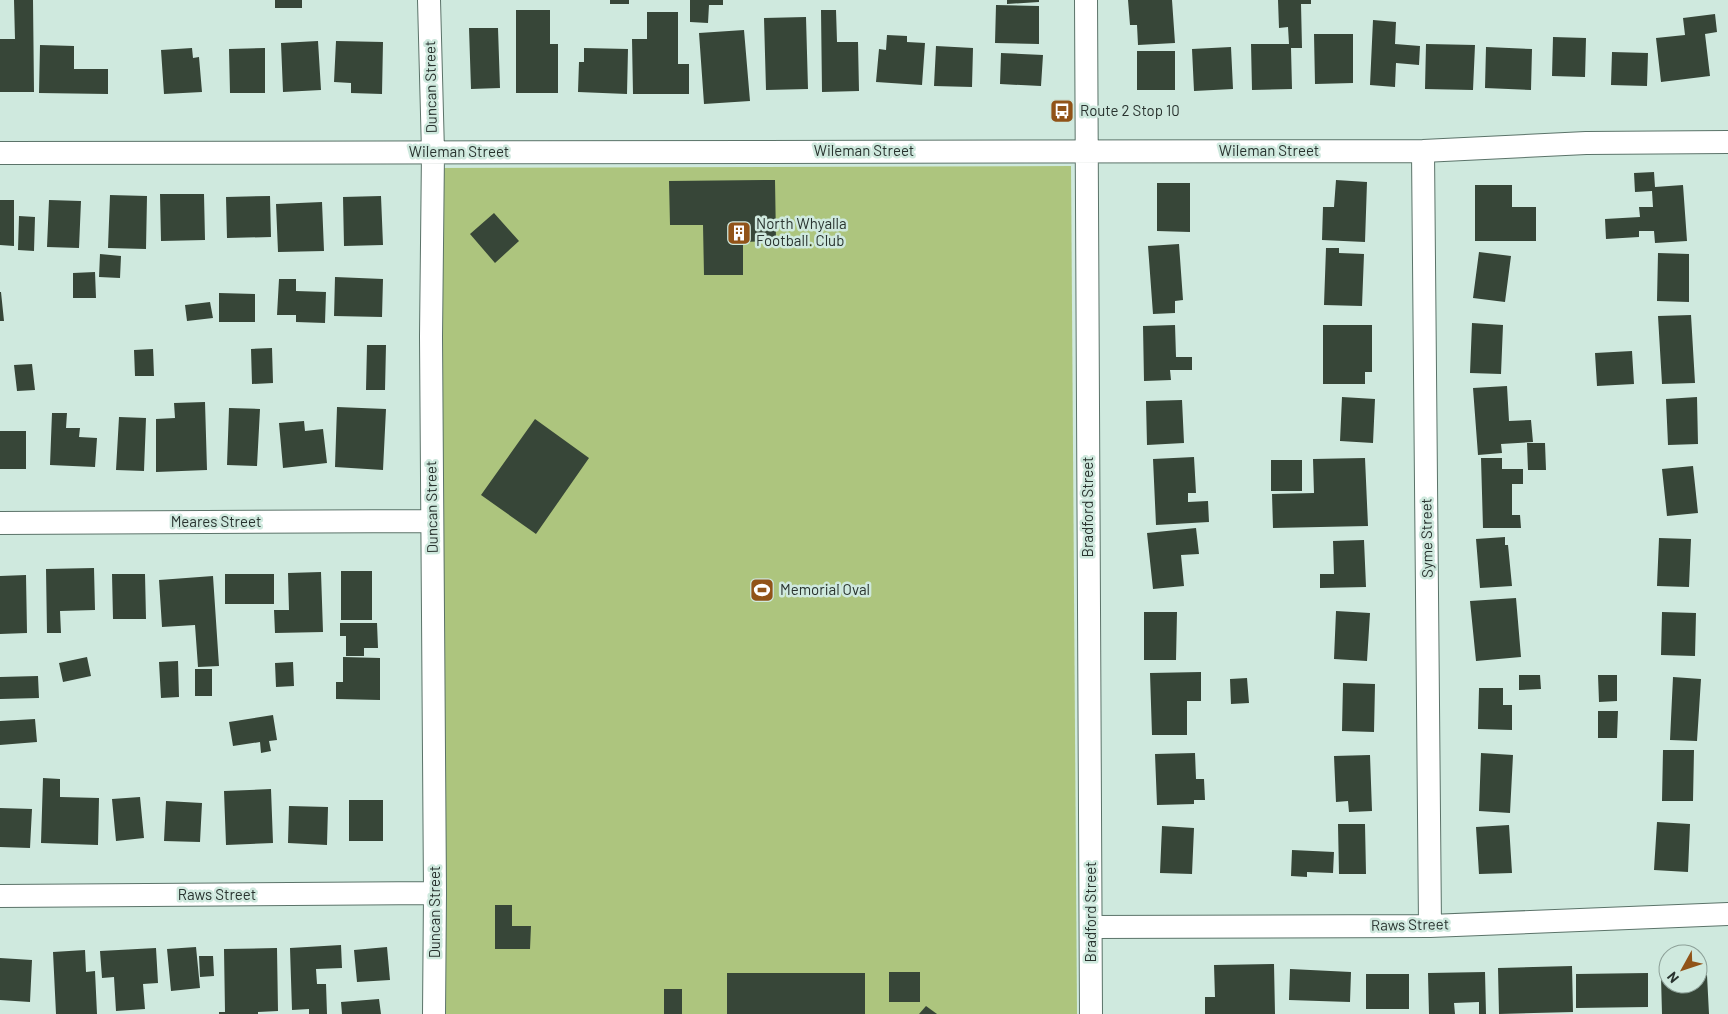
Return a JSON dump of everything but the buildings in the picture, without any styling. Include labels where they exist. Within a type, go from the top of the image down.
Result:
[{"type":"street","name":"Duncan Street","points":[[429,0],[433,152],[431,337],[435,894],[434,1014]]},
{"type":"street","name":"Bradford Street","points":[[1086,0],[1091,1014]]},
{"type":"street","name":"Wileman Street","points":[[0,153],[1423,150],[1586,143],[1728,142]]},
{"type":"street","name":"Syme Street","points":[[1423,150],[1430,926]]},
{"type":"street","name":"Meares Street","points":[[0,523],[432,521]]},
{"type":"street","name":"Raws Street","points":[[0,896],[435,894]]},
{"type":"street","name":"Raws Street","points":[[1091,927],[1430,926],[1728,914]]},
{"type":"green space","points":[[1071,166],[1077,1014],[445,1014],[438,168]]},
{"type":"place","name":"Route 2 Stop 10","points":[[1062,111]]},
{"type":"place","name":"North Whyalla Football. Club","points":[[739,233]]},
{"type":"place","name":"Memorial Oval","points":[[762,590]]}]
